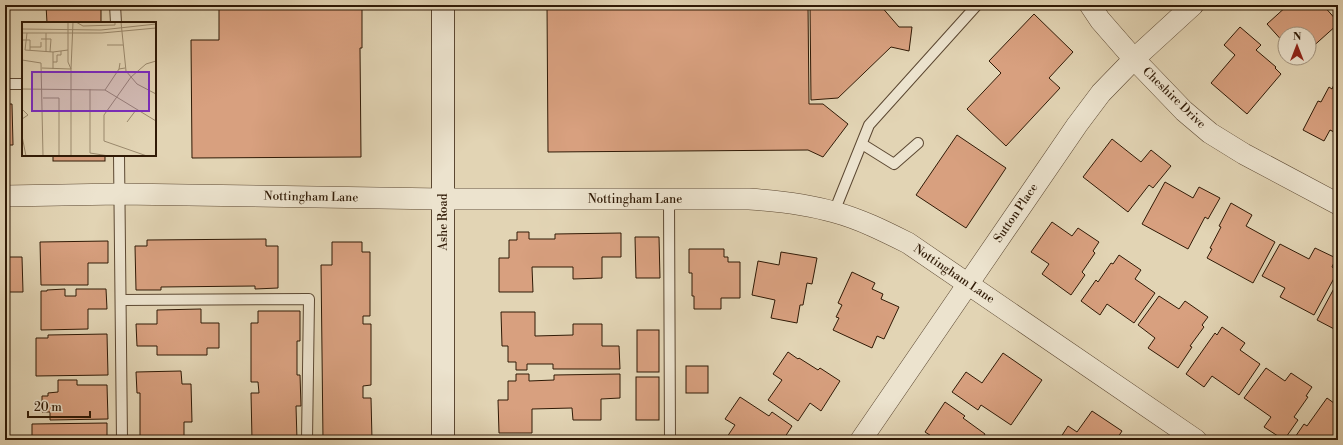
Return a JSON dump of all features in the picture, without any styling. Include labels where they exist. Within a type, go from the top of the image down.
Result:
[{"type":"street","name":"Ashe Road","points":[[443,5],[443,440]]},
{"type":"street","name":"Cheshire Drive","points":[[1090,5],[1100,20],[1134,59],[1184,111],[1210,133],[1244,154],[1338,204]]},
{"type":"street","name":"Sutton Place","points":[[860,440],[1076,125],[1102,93],[1134,59],[1193,5]]},
{"type":"street","name":"Nottingham Lane","points":[[5,196],[120,194],[442,199],[756,199],[789,202],[834,212],[872,225],[908,243],[1193,439]]},
{"type":"lane","points":[[116,5],[116,22]]},
{"type":"lane","points":[[834,212],[869,125],[977,5]]},
{"type":"lane","points":[[5,84],[21,84]]},
{"type":"lane","points":[[862,144],[894,164],[918,143]]},
{"type":"lane","points":[[119,156],[122,440]]},
{"type":"lane","points":[[669,199],[670,440]]},
{"type":"lane","points":[[121,300],[309,300],[307,440]]},
{"type":"building","points":[[46,5],[101,5],[101,22],[47,22]]},
{"type":"building","points":[[219,5],[362,5],[362,48],[360,48],[361,157],[192,158],[191,40],[219,40]]},
{"type":"building","points":[[547,5],[808,5],[809,104],[823,104],[848,124],[823,157],[808,150],[548,152]]},
{"type":"building","points":[[810,5],[880,5],[899,27],[912,27],[909,51],[891,47],[838,98],[811,100]]},
{"type":"building","points":[[1288,5],[1323,5],[1338,22],[1338,24],[1317,43],[1317,26],[1277,26],[1277,35],[1267,24]]},
{"type":"building","points":[[1034,14],[1073,52],[1049,78],[1060,88],[1006,146],[967,109],[1001,73],[989,61]]},
{"type":"building","points":[[1240,27],[1261,45],[1256,50],[1276,67],[1275,68],[1281,74],[1247,114],[1211,83],[1235,55],[1224,45]]},
{"type":"building","points":[[1336,80],[1338,81],[1338,134],[1330,130],[1324,141],[1303,130],[1318,101],[1321,102],[1329,87],[1332,89]]},
{"type":"building","points":[[5,104],[12,104],[13,145],[5,145]]},
{"type":"building","points":[[957,135],[1006,168],[966,228],[916,195]]},
{"type":"building","points":[[1112,139],[1141,162],[1151,150],[1171,166],[1153,188],[1149,185],[1128,212],[1083,177]]},
{"type":"building","points":[[53,156],[105,156],[105,161],[53,161]]},
{"type":"building","points":[[1165,182],[1193,198],[1199,187],[1220,198],[1208,219],[1205,217],[1188,249],[1142,224]]},
{"type":"building","points":[[1231,203],[1252,215],[1246,226],[1275,242],[1253,283],[1207,258],[1212,249],[1210,248],[1221,227],[1219,226]]},
{"type":"building","points":[[1052,222],[1072,236],[1078,228],[1099,242],[1093,251],[1095,253],[1082,272],[1085,275],[1071,295],[1042,274],[1049,264],[1031,252]]},
{"type":"building","points":[[517,232],[529,232],[529,239],[555,239],[555,234],[621,233],[621,257],[602,257],[602,278],[573,279],[573,267],[532,267],[533,292],[499,292],[499,258],[509,258],[509,240],[517,240]]},
{"type":"building","points":[[635,237],[659,237],[660,278],[636,278]]},
{"type":"building","points":[[266,239],[266,246],[278,246],[278,288],[255,289],[255,286],[161,287],[161,290],[136,290],[135,246],[147,246],[147,240]]},
{"type":"building","points":[[108,241],[108,263],[88,263],[88,285],[41,285],[40,242]]},
{"type":"building","points":[[332,242],[362,242],[362,252],[370,252],[370,316],[363,316],[363,324],[371,324],[371,385],[363,386],[363,398],[371,398],[372,440],[323,440],[321,265],[332,265]]},
{"type":"building","points":[[5,243],[7,257],[22,257],[23,292],[9,292],[9,306],[5,306]]},
{"type":"building","points":[[1280,244],[1309,259],[1315,248],[1336,258],[1332,267],[1338,271],[1314,315],[1280,297],[1285,288],[1262,276]]},
{"type":"building","points":[[689,249],[724,249],[724,257],[728,257],[728,262],[740,262],[740,298],[721,298],[721,309],[694,309],[694,296],[692,296],[692,273],[689,273]]},
{"type":"building","points":[[781,252],[817,258],[812,284],[807,283],[803,305],[800,305],[797,323],[771,318],[775,300],[752,295],[758,261],[779,265]]},
{"type":"building","points":[[1119,255],[1141,270],[1135,279],[1155,293],[1134,323],[1107,304],[1100,315],[1081,301],[1096,280],[1098,282],[1111,263],[1113,264]]},
{"type":"building","points":[[852,272],[875,283],[872,289],[883,294],[881,299],[899,307],[884,339],[877,336],[872,348],[833,330],[839,318],[836,317],[842,305],[838,303]]},
{"type":"building","points":[[1338,281],[1338,331],[1317,320]]},
{"type":"building","points":[[65,289],[65,296],[76,296],[76,289],[106,289],[107,309],[88,309],[88,329],[41,330],[41,291]]},
{"type":"building","points":[[1159,296],[1179,309],[1185,301],[1208,317],[1202,325],[1204,327],[1190,346],[1192,347],[1178,368],[1148,348],[1155,338],[1138,325]]},
{"type":"building","points":[[201,309],[201,323],[219,323],[219,348],[207,348],[207,355],[157,355],[157,346],[137,346],[136,324],[157,324],[157,310]]},
{"type":"building","points":[[258,311],[300,311],[300,341],[297,341],[297,375],[300,375],[301,406],[296,406],[297,440],[252,440],[251,393],[259,393],[258,382],[251,382],[251,323],[258,323]]},
{"type":"building","points":[[501,312],[535,312],[535,336],[573,335],[573,324],[602,324],[602,346],[619,346],[620,369],[553,369],[553,364],[527,364],[527,370],[516,370],[516,362],[508,362],[508,346],[502,346]]},
{"type":"building","points":[[1222,327],[1245,343],[1240,350],[1260,364],[1239,395],[1212,376],[1204,387],[1186,374],[1215,333],[1217,335]]},
{"type":"building","points":[[637,330],[659,330],[659,372],[637,372]]},
{"type":"building","points":[[107,334],[108,375],[36,376],[36,338],[48,338],[48,335]]},
{"type":"building","points":[[788,352],[818,370],[820,368],[840,381],[821,411],[810,403],[798,421],[768,400],[782,380],[773,374]]},
{"type":"building","points":[[1003,353],[1042,380],[1011,425],[981,405],[978,410],[952,392],[966,372],[982,383]]},
{"type":"building","points":[[686,366],[708,366],[708,393],[686,393]]},
{"type":"building","points":[[1266,368],[1285,381],[1291,373],[1312,387],[1306,396],[1308,397],[1294,417],[1298,420],[1284,440],[1264,427],[1271,417],[1244,398]]},
{"type":"building","points":[[181,371],[182,384],[191,384],[192,422],[184,422],[184,440],[140,440],[140,393],[137,393],[136,372]]},
{"type":"building","points":[[516,374],[529,374],[529,381],[554,380],[554,375],[620,374],[620,398],[601,399],[601,420],[573,420],[572,408],[532,409],[532,433],[499,433],[498,400],[508,400],[508,381],[516,381]]},
{"type":"building","points":[[636,377],[659,377],[659,420],[636,420]]},
{"type":"building","points":[[58,380],[77,380],[77,385],[107,385],[108,419],[50,420],[50,412],[42,412],[42,396],[48,396],[48,393],[58,392]]},
{"type":"building","points":[[740,397],[769,416],[772,412],[792,426],[783,440],[725,440],[735,425],[725,419]]},
{"type":"building","points":[[1327,398],[1338,406],[1338,440],[1293,440],[1304,424],[1307,426]]},
{"type":"building","points":[[945,402],[965,416],[963,418],[985,434],[984,436],[990,440],[935,440],[936,439],[925,432]]},
{"type":"building","points":[[1092,411],[1122,431],[1116,440],[1059,440],[1068,426],[1077,432]]},
{"type":"building","points":[[107,423],[107,440],[32,440],[32,424]]}]
